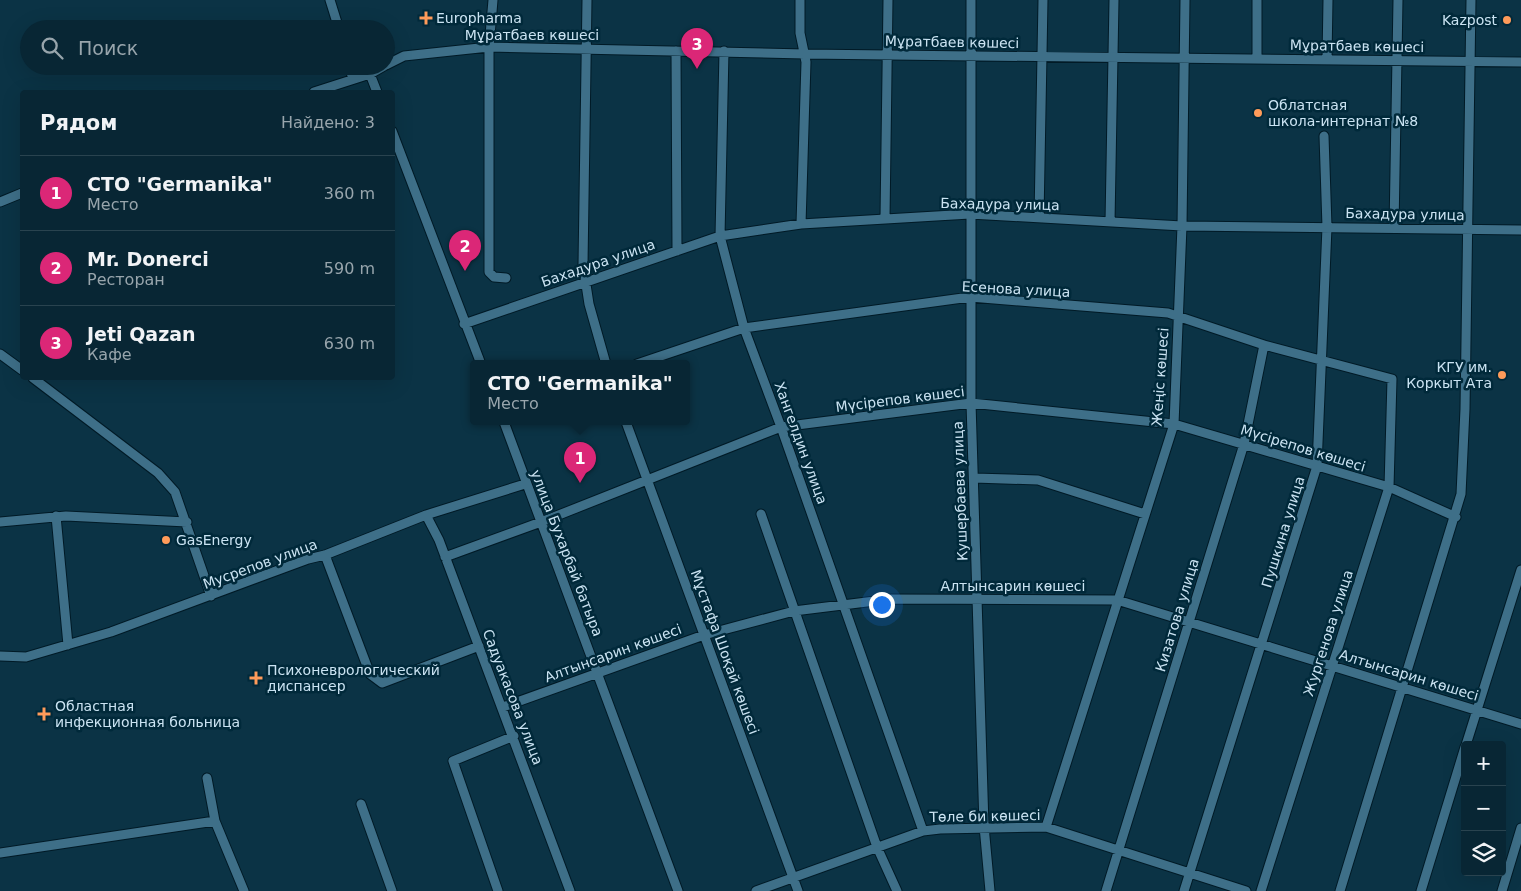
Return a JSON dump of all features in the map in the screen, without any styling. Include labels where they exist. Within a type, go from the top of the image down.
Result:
[{"type":"street","points":[[330,0],[336,20]]},
{"type":"street","points":[[493,0],[489,47],[488,272],[494,277],[506,278]]},
{"type":"street","points":[[587,0],[583,266],[585,284],[605,360]]},
{"type":"street","points":[[800,0],[800,33],[805,54],[801,224]]},
{"type":"street","points":[[885,218],[888,0]]},
{"type":"street","name":"Кушербаева улица","points":[[971,0],[971,404],[984,827],[990,891]]},
{"type":"street","points":[[1039,218],[1043,0]]},
{"type":"street","points":[[1110,222],[1114,0]]},
{"type":"street","name":"Жеңіс көшесі","points":[[1046,827],[1174,424],[1182,226],[1185,0]]},
{"type":"street","points":[[1257,0],[1257,58]]},
{"type":"street","points":[[1327,59],[1328,0]]},
{"type":"street","points":[[1394,228],[1398,0]]},
{"type":"street","points":[[1340,891],[1456,517],[1461,494],[1468,229],[1471,0]]},
{"type":"street","name":"Мұратбаев көшесі","points":[[395,61],[404,56],[489,47],[805,54],[1521,62]]},
{"type":"street","points":[[676,51],[677,251]]},
{"type":"street","name":"Хангелдин улица","points":[[724,51],[720,236],[744,328],[782,427],[923,831]]},
{"type":"street","points":[[352,75],[353,79]]},
{"type":"street","name":"Мұратбаев көшесі","points":[[320,90],[367,75]]},
{"type":"street","points":[[370,75],[377,90]]},
{"type":"street","name":"Пушкина улица","points":[[1184,891],[1317,466],[1327,227],[1324,136]]},
{"type":"street","points":[[395,139],[479,360]]},
{"type":"street","points":[[0,202],[20,194]]},
{"type":"street","name":"Бахадура улица","points":[[464,324],[585,284],[720,236],[801,224],[970,214],[1182,226],[1521,230]]},
{"type":"street","name":"Есенова улица","points":[[649,360],[744,328],[970,297],[1168,313],[1264,345],[1392,379]]},
{"type":"street","name":"Кизатова улица","points":[[1106,891],[1244,444],[1264,345]]},
{"type":"street","points":[[0,354],[20,369]]},
{"type":"street","name":"Жургенова улица","points":[[1261,891],[1390,487],[1392,379]]},
{"type":"street","points":[[36,380],[158,472],[175,492],[187,522],[211,596]]},
{"type":"street","name":"Мүсірепов көшесі","points":[[445,557],[541,522],[782,427],[971,404],[1174,424],[1390,487],[1456,517]]},
{"type":"street","name":"улица Бухарбай батыра","points":[[505,425],[525,484],[541,522],[678,891]]},
{"type":"street","name":"Мұстафа Шоқай көшесі","points":[[627,425],[798,891]]},
{"type":"street","points":[[974,478],[1038,480],[1144,514]]},
{"type":"street","name":"Мусрепов улица","points":[[0,656],[26,657],[110,632],[308,559],[325,555],[426,514],[525,484]]},
{"type":"street","name":"Садуакасова улица","points":[[426,514],[445,557],[503,707],[570,891]]},
{"type":"street","points":[[761,514],[877,848],[897,891]]},
{"type":"street","points":[[0,522],[56,516],[187,522]]},
{"type":"street","points":[[56,516],[68,645]]},
{"type":"street","points":[[325,555],[370,674],[382,683],[479,646]]},
{"type":"street","points":[[1467,741],[1521,570]]},
{"type":"street","name":"Алтынсарин көшесі","points":[[503,707],[704,635],[794,611],[891,599],[1117,600],[1521,724]]},
{"type":"street","points":[[498,891],[454,761],[514,736]]},
{"type":"street","points":[[1421,891],[1461,759]]},
{"type":"street","points":[[206,778],[214,821],[244,891]]},
{"type":"street","points":[[361,804],[389,890]]},
{"type":"street","points":[[0,853],[214,821]]},
{"type":"street","name":"Төле би көшесі","points":[[756,891],[923,831],[984,827],[1046,827],[1246,891]]},
{"type":"street","points":[[1502,891],[1521,828]]},
{"type":"place","name":"Europharma","points":[[426,18]]},
{"type":"place","name":"Kazpost","points":[[1507,20]]},
{"type":"place","name":"Jeti Qazan","points":[[697,69]]},
{"type":"place","name":"Облатсная школа-интернат №8","points":[[1258,113]]},
{"type":"place","name":"Mr. Donerci","points":[[465,271]]},
{"type":"place","name":"КГУ им. Коркыт Ата","points":[[1502,375]]},
{"type":"place","name":"СТО \"Germanika\"","points":[[580,483]]},
{"type":"place","name":"GasEnergy","points":[[166,540]]},
{"type":"place","name":"Психоневрологический диспансер","points":[[256,678]]},
{"type":"place","name":"Областная инфекционная больница","points":[[44,714]]}]
